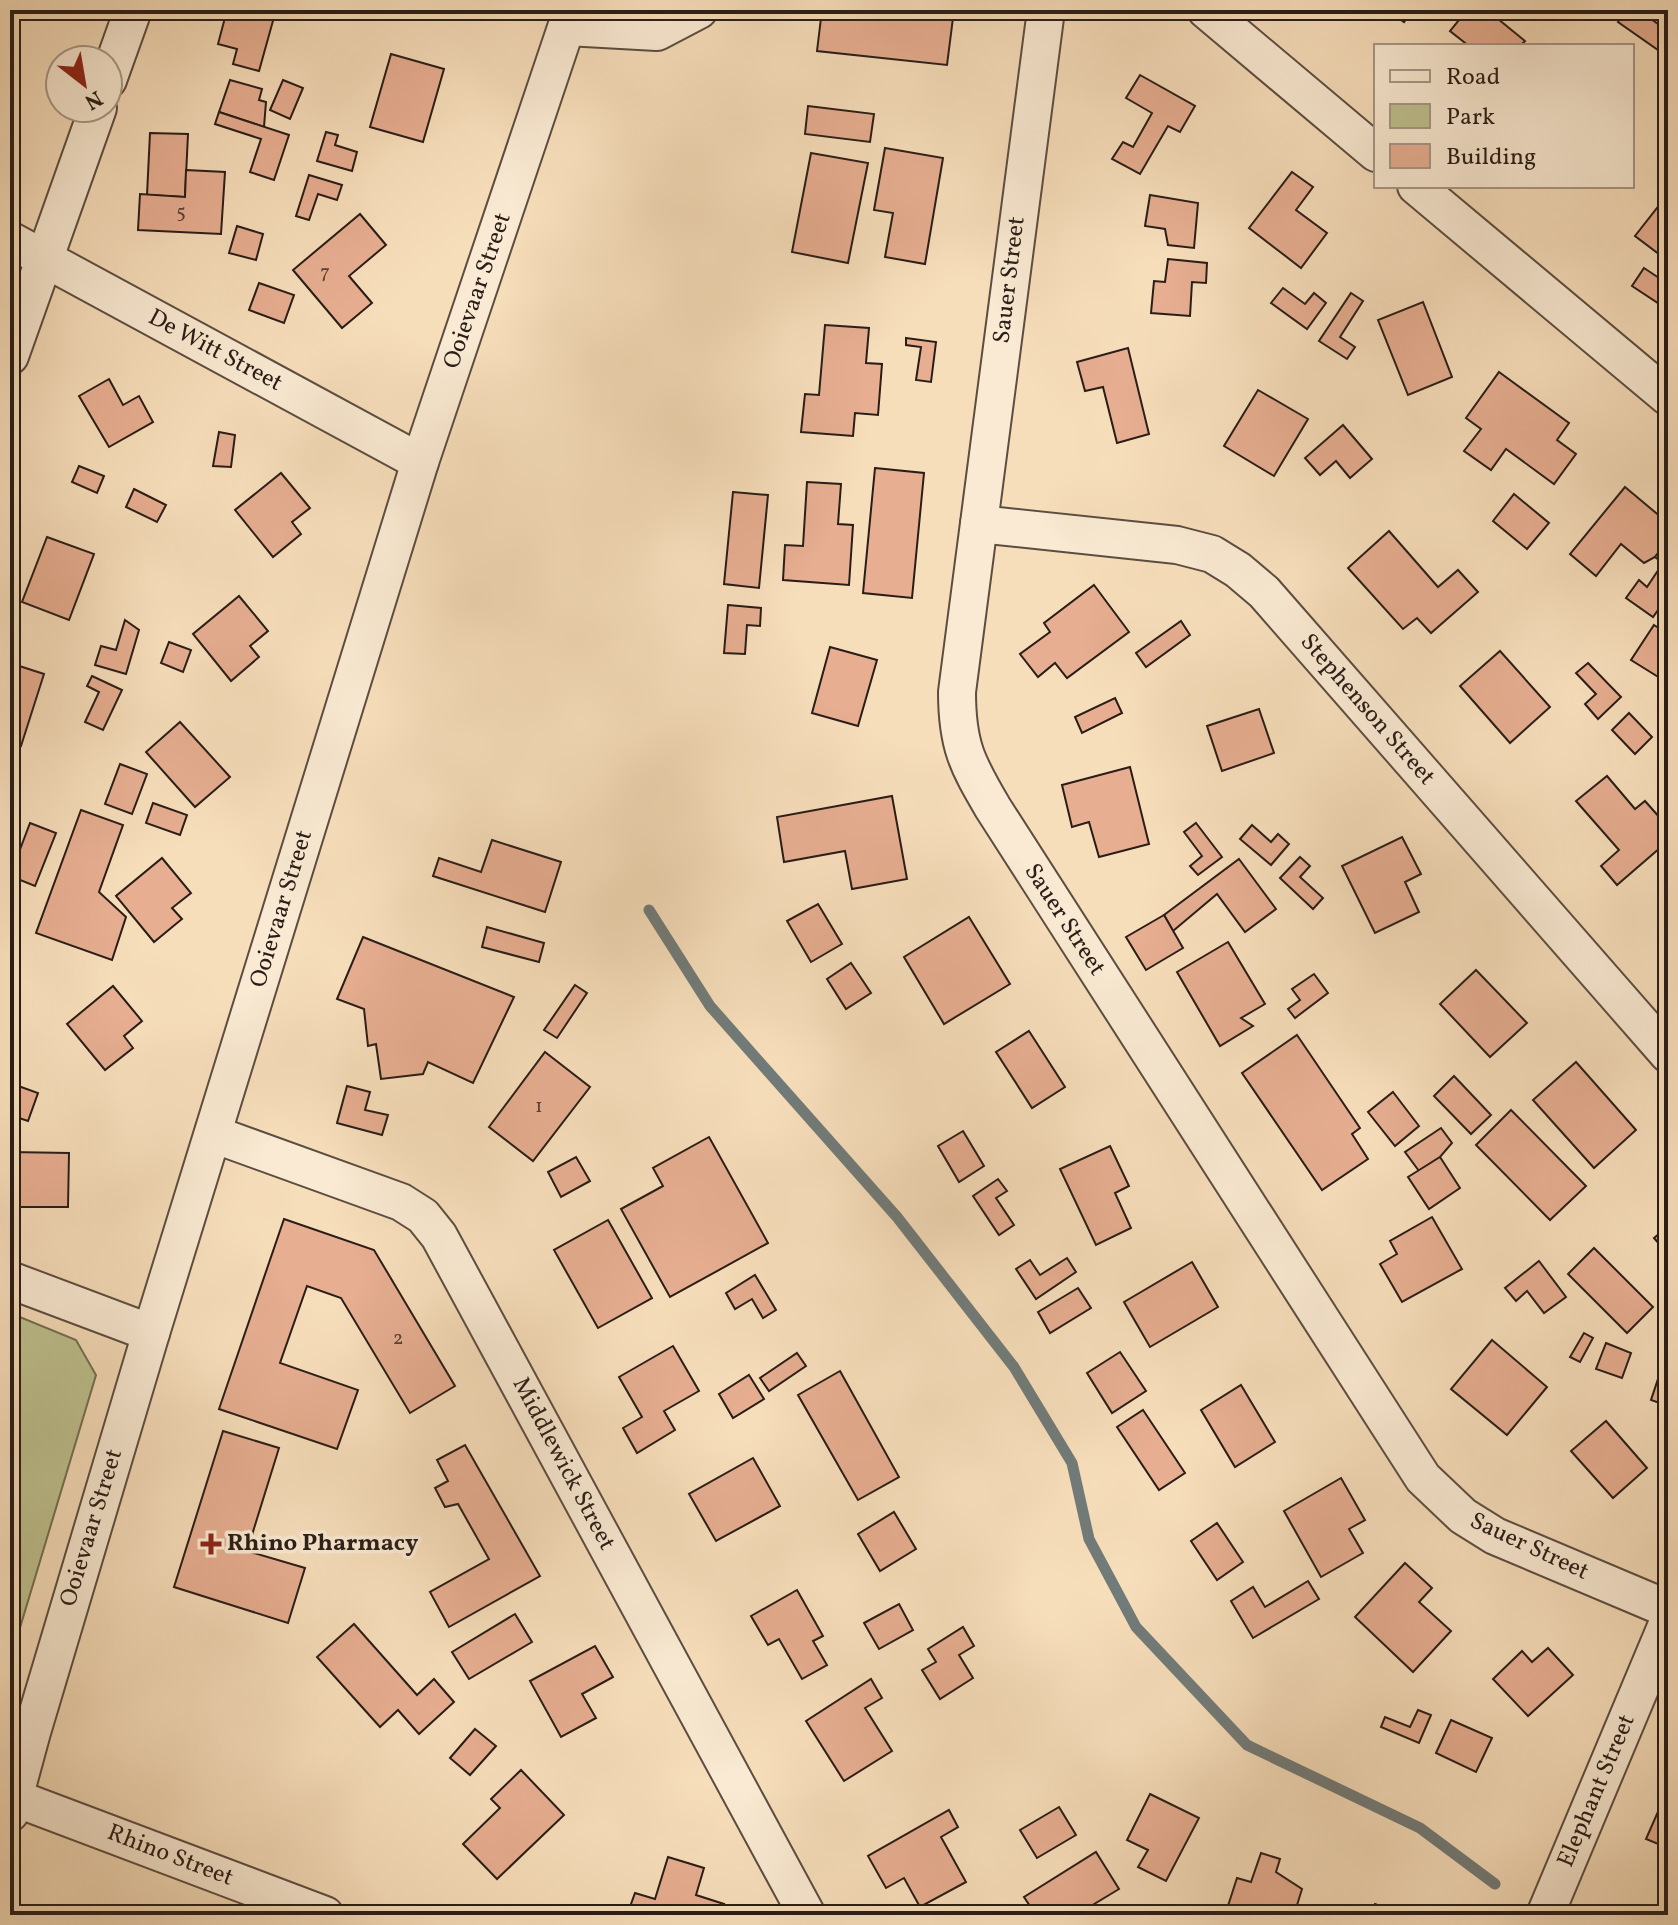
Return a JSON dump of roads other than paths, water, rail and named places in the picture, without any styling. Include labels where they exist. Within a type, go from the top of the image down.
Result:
[{"type":"street","points":[[121,44],[133,10]]},
{"type":"street","points":[[569,18],[657,32],[699,10]]},
{"type":"street","name":"Sauer Street","points":[[1046,10],[957,692],[957,727],[966,757],[993,808],[1423,1478],[1463,1516],[1495,1536],[1668,1609]]},
{"type":"street","points":[[1206,10],[1374,151]]},
{"type":"street","name":"Ooievaar Street","points":[[13,1806],[21,1723],[151,1333],[420,462],[569,18]]},
{"type":"street","points":[[10,356],[92,124]]},
{"type":"street","points":[[1418,188],[1668,397]]},
{"type":"street","name":"De Witt Street","points":[[10,240],[420,462]]},
{"type":"street","name":"Stephenson Street","points":[[979,524],[1177,545],[1212,554],[1238,570],[1264,592],[1668,1054]]},
{"type":"street","name":"Middlewick Street","points":[[213,1134],[401,1202],[423,1216],[439,1236],[807,1915]]},
{"type":"street","points":[[10,1280],[151,1333]]},
{"type":"street","name":"Elephant Street","points":[[1545,1915],[1668,1622]]},
{"type":"street","name":"Rhino Street","points":[[13,1806],[325,1915]]},
{"type":"waterway","points":[[649,910],[710,1006],[897,1217],[1014,1367],[1072,1463],[1089,1539],[1136,1627],[1247,1745],[1420,1828],[1495,1884]]},
{"type":"place","name":"Rhino Pharmacy","points":[[211,1544]]}]
